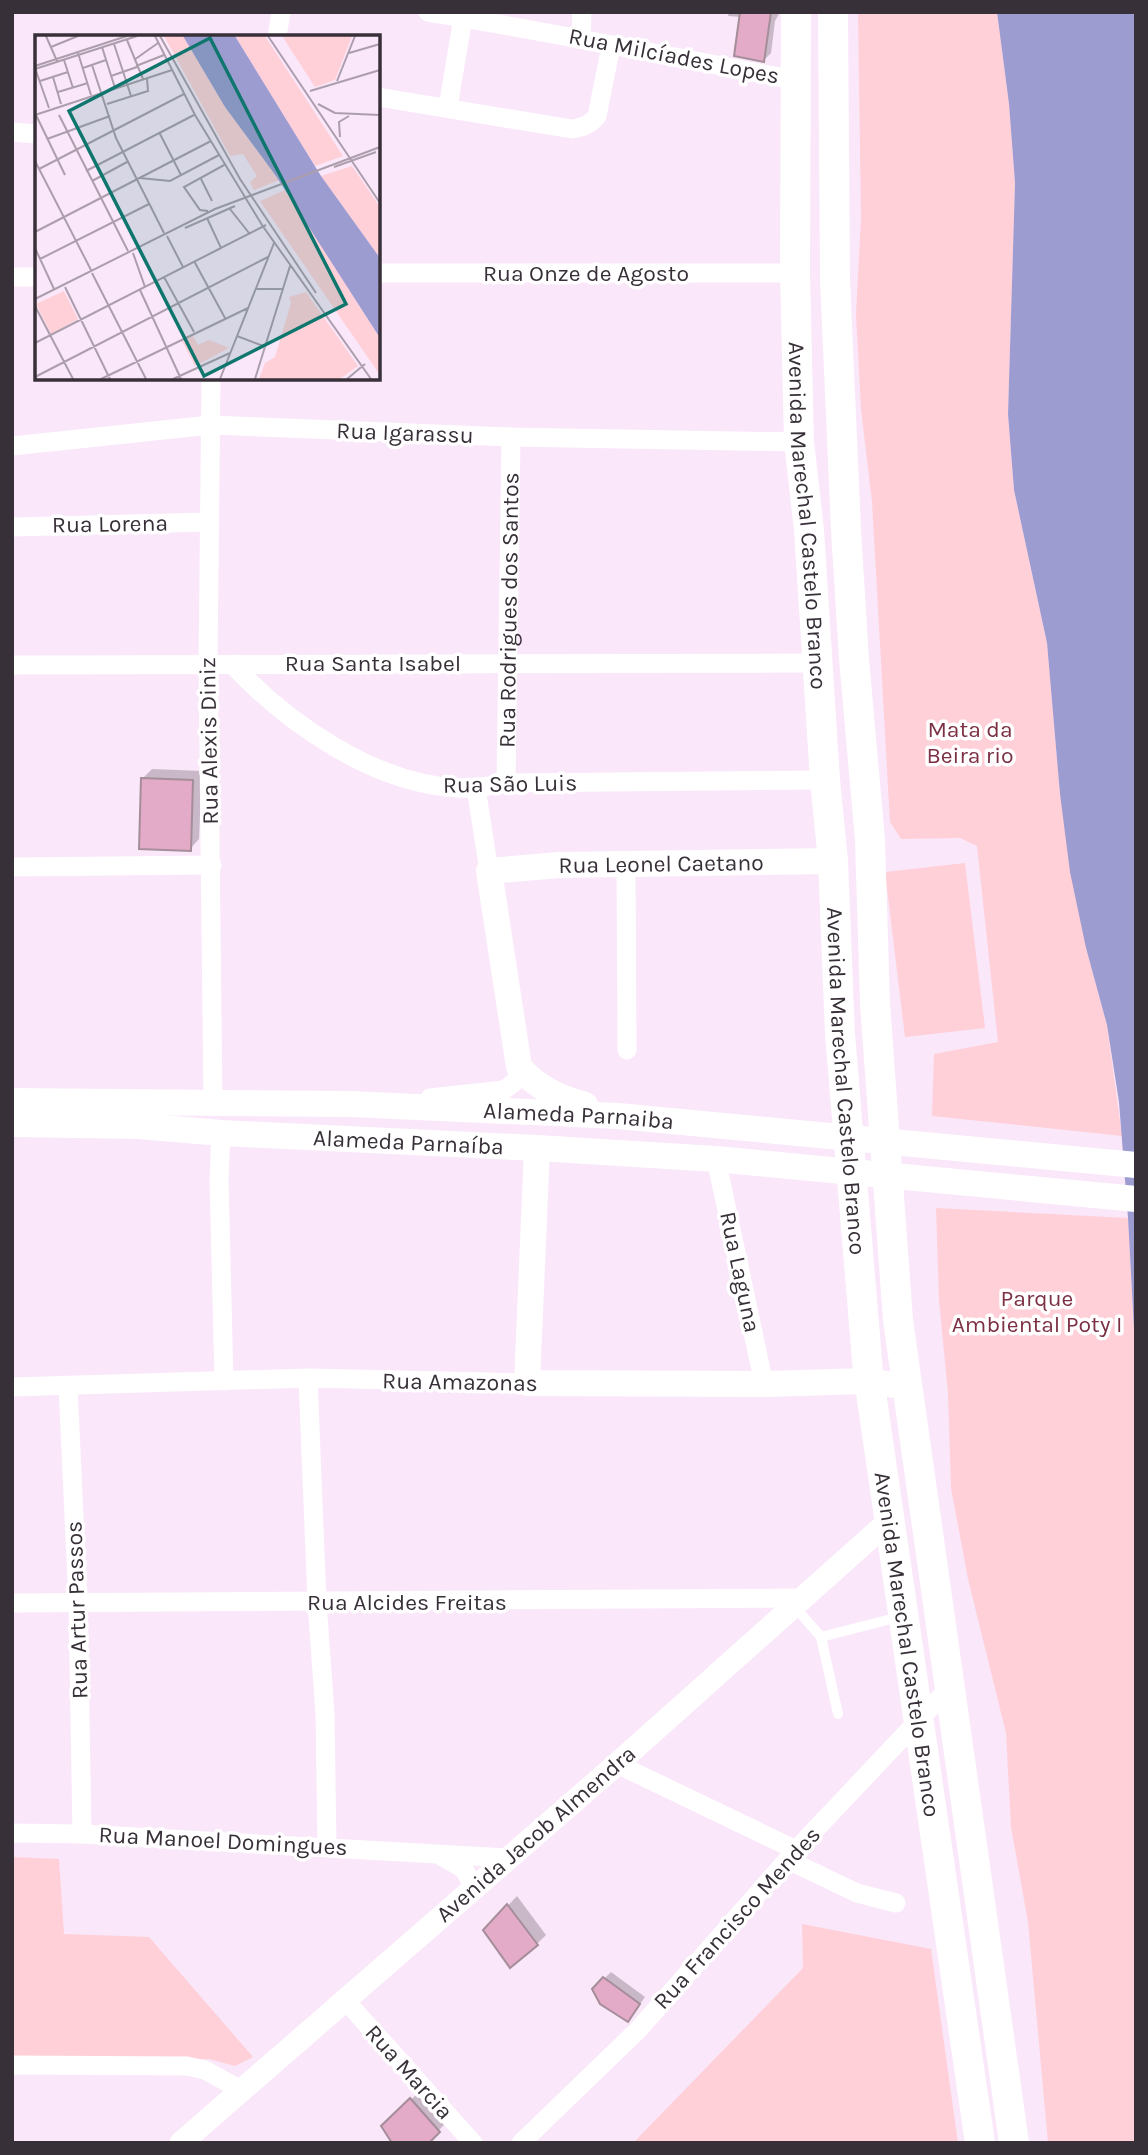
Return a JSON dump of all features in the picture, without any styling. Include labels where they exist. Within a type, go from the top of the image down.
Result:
[{"type":"main road","name":"Avenida Marechal Castelo Branco","points":[[796,12],[795,273],[799,442],[809,530],[825,780],[833,861],[842,1066],[868,1381],[980,2143]]},
{"type":"main road","name":"Avenida Marechal Castelo Branco","points":[[833,12],[835,280],[846,530],[870,840],[875,1004],[898,1320],[1014,2143]]},
{"type":"main road","points":[[796,127],[834,127]]},
{"type":"main road","points":[[809,530],[846,530]]},
{"type":"main road","name":"Rua Leonel Caetano","points":[[489,871],[625,863],[833,861]]},
{"type":"main road","points":[[489,871],[519,1067],[532,1083],[544,1090],[618,1116]]},
{"type":"main road","points":[[842,1066],[879,1064]]},
{"type":"main road","name":"Alameda Parnaiba","points":[[12,1101],[351,1104],[618,1116],[1136,1165]]},
{"type":"main road","name":"Alameda Parnaíba","points":[[12,1124],[139,1126],[221,1133],[716,1159],[1136,1199]]},
{"type":"main road","points":[[527,1384],[537,1148]]},
{"type":"main road","name":"Rua Amazonas","points":[[527,1384],[868,1381],[907,1387]]},
{"type":"street","points":[[276,35],[281,12]]},
{"type":"street","name":"Rua Milcíades Lopes","points":[[428,12],[464,15],[795,80]]},
{"type":"street","points":[[581,37],[582,12]]},
{"type":"street","points":[[448,107],[464,15]]},
{"type":"street","points":[[380,97],[572,129],[582,128],[597,116],[611,46]]},
{"type":"street","points":[[12,132],[35,134]]},
{"type":"street","name":"Rua Onze de Agosto","points":[[380,273],[795,273]]},
{"type":"street","points":[[12,277],[35,277]]},
{"type":"street","name":"Rua Alexis Diniz","points":[[211,380],[208,665],[213,1103]]},
{"type":"street","name":"Rua Igarassu","points":[[12,446],[211,425],[511,437],[799,442]]},
{"type":"street","name":"Rua Rodrigues dos Santos","points":[[506,783],[511,437]]},
{"type":"street","name":"Rua Lorena","points":[[12,527],[208,522]]},
{"type":"street","name":"Rua Santa Isabel","points":[[12,665],[818,663]]},
{"type":"street","name":"Rua São Luis","points":[[232,664],[247,681],[298,722],[336,747],[379,769],[423,784],[476,788],[506,783],[825,780]]},
{"type":"street","points":[[476,788],[489,871]]},
{"type":"street","points":[[625,863],[627,1050]]},
{"type":"street","points":[[12,867],[212,864]]},
{"type":"street","name":"Alameda Parnaiba","points":[[351,1104],[504,1090],[516,1081],[519,1067]]},
{"type":"street","points":[[221,1133],[219,1179],[224,1381]]},
{"type":"street","name":"Rua Laguna","points":[[716,1159],[764,1384]]},
{"type":"street","points":[[308,1378],[317,1602],[325,1714],[327,1847]]},
{"type":"street","name":"Rua Amazonas","points":[[12,1387],[308,1378],[527,1384]]},
{"type":"street","name":"Rua Artur Passos","points":[[68,1386],[78,1602],[82,1833]]},
{"type":"street","name":"Avenida Jacob Almendra","points":[[181,2143],[617,1764],[889,1521]]},
{"type":"street","name":"Rua Alcides Freitas","points":[[12,1603],[798,1602]]},
{"type":"street","name":"Rua Francisco Mendes","points":[[521,2143],[638,2030],[792,1855],[949,1688]]},
{"type":"street","points":[[617,1764],[792,1855],[857,1893],[896,1903]]},
{"type":"street","name":"Rua Manoel Domingues","points":[[12,1833],[82,1833],[508,1858]]},
{"type":"street","name":"Rua Manoel Domingues","points":[[434,1853],[464,1869],[474,1888]]},
{"type":"street","name":"Rua Marcia","points":[[346,2001],[473,2143]]},
{"type":"street","points":[[12,2065],[187,2066],[205,2070],[241,2090]]},
{"type":"lane","points":[[798,1602],[821,1637],[838,1714]]},
{"type":"lane","points":[[821,1637],[902,1616]]},
{"type":"green space","name":"Mata da Beira rio","points":[[858,12],[997,12],[1009,104],[1015,183],[1008,414],[1014,490],[1047,643],[1060,794],[1086,948],[1107,1025],[1122,1136],[932,1116],[934,1054],[998,1042],[977,846],[960,838],[901,839],[890,822],[872,502],[861,409],[856,314],[861,219]]},
{"type":"green space","points":[[965,863],[985,1028],[905,1037],[885,872]]},
{"type":"green space","name":"Parque Ambiental Poty I","points":[[936,1208],[1128,1218],[1136,1367],[1136,2143],[1048,2143],[1028,1922],[1011,1827],[1006,1733],[968,1579],[951,1488]]},
{"type":"green space","points":[[12,1857],[59,1859],[64,1934],[149,1937],[253,2057],[235,2066],[209,2059],[12,2059]]},
{"type":"green space","points":[[802,1924],[931,1949],[958,2143],[633,2143],[803,1968]]},
{"type":"water","points":[[997,12],[1136,12],[1136,1367],[1119,1102],[1107,1025],[1086,948],[1070,872],[1060,794],[1047,643],[1014,490],[1008,414],[1015,183],[1009,104]]},
{"type":"building","points":[[740,12],[771,12],[764,62],[734,56]]},
{"type":"building","points":[[141,778],[193,780],[191,851],[139,849]]},
{"type":"building","points":[[507,1904],[538,1945],[510,1968],[483,1930]]},
{"type":"building","points":[[603,1977],[640,2004],[628,2022],[600,2004],[592,1989]]},
{"type":"building","points":[[410,2098],[440,2132],[429,2143],[392,2143],[381,2126]]}]
